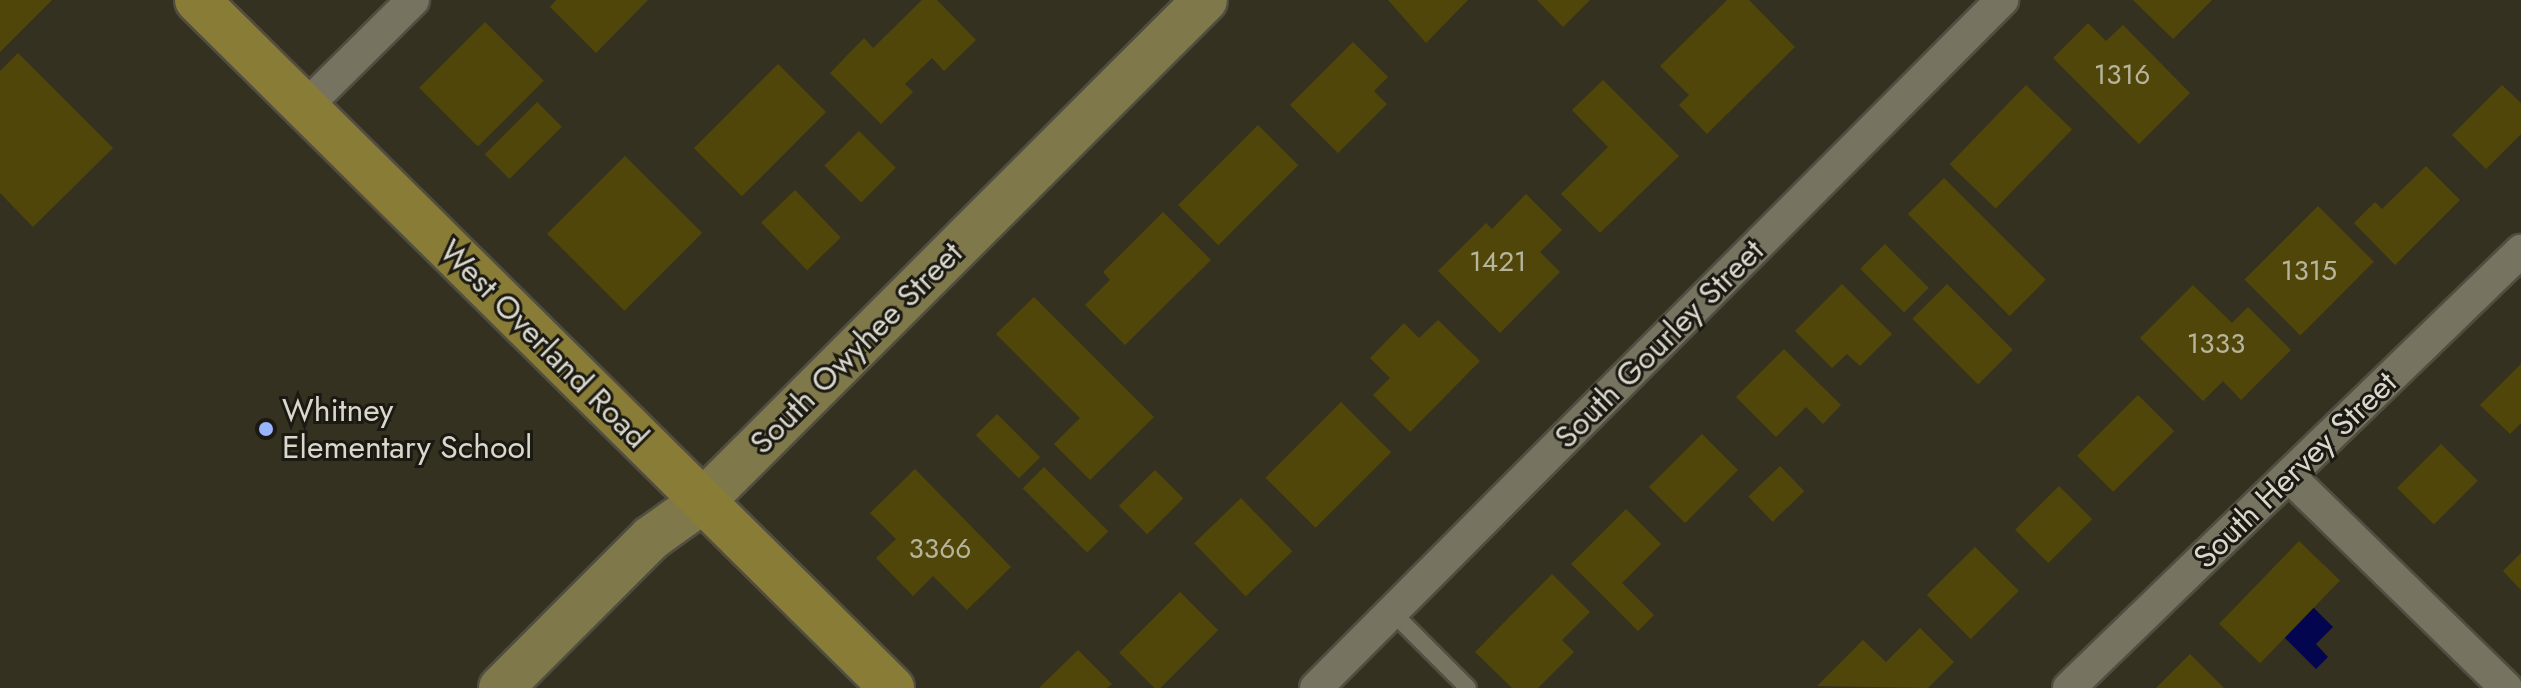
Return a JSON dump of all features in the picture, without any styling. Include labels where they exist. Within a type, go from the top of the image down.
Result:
[{"type":"main road","name":"West Overland Road","points":[[197,0],[703,501],[880,684]]},
{"type":"street","points":[[305,107],[413,0]]},
{"type":"street","name":"South Owyhee Street","points":[[501,688],[651,538],[703,501],[1205,0]]},
{"type":"street","name":"South Gourley Street","points":[[1316,688],[2002,0]]},
{"type":"street","name":"South Hervey Street","points":[[2069,688],[2521,251]]},
{"type":"street","points":[[2289,476],[2506,688]]},
{"type":"lane","points":[[1392,612],[1468,688]]},
{"type":"shaded area","points":[[2311,605],[2333,627],[2316,644],[2328,657],[2316,669],[2281,634]]},
{"type":"building","points":[[0,0],[52,0],[0,52]]},
{"type":"building","points":[[556,0],[648,0],[596,53],[550,7]]},
{"type":"building","points":[[922,0],[937,0],[976,40],[944,71],[932,58],[905,84],[913,92],[881,124],[830,73],[864,38],[873,48]]},
{"type":"building","points":[[1388,0],[1468,0],[1426,43]]},
{"type":"building","points":[[1537,0],[1590,0],[1563,27]]},
{"type":"building","points":[[1727,0],[1749,0],[1795,47],[1707,134],[1679,105],[1689,95],[1660,66]]},
{"type":"building","points":[[2133,0],[2212,0],[2173,39]]},
{"type":"building","points":[[485,22],[544,81],[478,146],[419,88]]},
{"type":"building","points":[[2088,23],[2106,41],[2123,25],[2190,93],[2139,144],[2053,58]]},
{"type":"building","points":[[1353,42],[1388,77],[1374,91],[1387,104],[1338,153],[1290,105]]},
{"type":"building","points":[[18,53],[113,148],[33,227],[0,193],[0,71]]},
{"type":"building","points":[[778,64],[826,112],[742,196],[694,148]]},
{"type":"building","points":[[1603,80],[1679,156],[1600,233],[1561,194],[1608,147],[1572,110]]},
{"type":"building","points":[[2026,85],[2072,129],[1996,209],[1950,164]]},
{"type":"building","points":[[2502,85],[2521,103],[2521,134],[2486,169],[2452,135]]},
{"type":"building","points":[[537,102],[562,127],[509,179],[485,154]]},
{"type":"building","points":[[1258,125],[1298,165],[1218,245],[1178,205]]},
{"type":"building","points":[[859,131],[896,168],[861,202],[824,166]]},
{"type":"building","points":[[625,156],[702,233],[624,311],[547,234]]},
{"type":"building","points":[[2426,166],[2460,200],[2395,265],[2354,223],[2375,202],[2382,209]]},
{"type":"building","points":[[1944,178],[2046,280],[2010,316],[1908,214]]},
{"type":"building","points":[[795,190],[841,237],[807,270],[761,223]]},
{"type":"building","points":[[1526,194],[1562,230],[1540,252],[1560,272],[1500,333],[1438,271],[1486,223],[1492,229]]},
{"type":"building","points":[[2318,206],[2374,262],[2300,335],[2244,280]]},
{"type":"building","points":[[1163,212],[1211,260],[1125,345],[1085,305],[1110,280],[1103,272]]},
{"type":"building","points":[[1885,244],[1929,288],[1904,313],[1860,269]]},
{"type":"building","points":[[1842,284],[1892,334],[1860,366],[1847,354],[1832,368],[1795,331]]},
{"type":"building","points":[[1947,284],[2013,350],[1978,384],[1912,319]]},
{"type":"building","points":[[2193,285],[2232,323],[2248,307],[2291,350],[2241,400],[2223,381],[2203,401],[2140,338]]},
{"type":"building","points":[[1034,297],[1154,417],[1090,480],[1054,444],[1080,418],[996,334]]},
{"type":"building","points":[[1438,320],[1480,361],[1410,432],[1373,395],[1390,378],[1370,358],[1404,323],[1419,338]]},
{"type":"building","points":[[1784,349],[1841,405],[1823,424],[1806,407],[1776,437],[1736,397]]},
{"type":"building","points":[[2521,364],[2521,423],[2510,434],[2480,405]]},
{"type":"building","points":[[2138,395],[2174,431],[2113,492],[2077,456]]},
{"type":"building","points":[[1341,402],[1391,452],[1316,528],[1265,478]]},
{"type":"building","points":[[997,414],[1040,457],[1019,478],[976,435]]},
{"type":"building","points":[[1702,434],[1738,470],[1685,523],[1649,487]]},
{"type":"building","points":[[2441,444],[2478,481],[2434,525],[2397,488]]},
{"type":"building","points":[[1780,466],[1804,491],[1773,522],[1748,497]]},
{"type":"building","points":[[1044,467],[1108,531],[1087,553],[1023,488]]},
{"type":"building","points":[[915,469],[1011,567],[967,610],[933,576],[913,596],[876,558],[896,539],[870,513]]},
{"type":"building","points":[[1155,470],[1183,498],[1147,534],[1119,506]]},
{"type":"building","points":[[2059,486],[2092,519],[2048,563],[2015,530]]},
{"type":"building","points":[[1241,498],[1292,551],[1246,596],[1194,543]]},
{"type":"building","points":[[1626,509],[1661,544],[1622,583],[1654,615],[1638,631],[1571,564]]},
{"type":"building","points":[[2299,541],[2340,581],[2260,663],[2219,624]]},
{"type":"building","points":[[1975,547],[2019,591],[1971,639],[1927,595]]},
{"type":"building","points":[[2521,553],[2521,590],[2503,571]]},
{"type":"building","points":[[1552,574],[1590,612],[1562,640],[1574,652],[1538,688],[1512,688],[1475,652]]},
{"type":"building","points":[[1180,592],[1218,630],[1160,688],[1154,688],[1119,653]]},
{"type":"building","points":[[1920,628],[1954,662],[1928,688],[1817,686],[1863,640],[1886,662]]},
{"type":"building","points":[[1078,650],[1112,684],[1107,688],[1039,688]]},
{"type":"building","points":[[2190,654],[2224,688],[2156,688]]},
{"type":"place","name":"Whitney Elementary School","points":[[266,429]]}]
